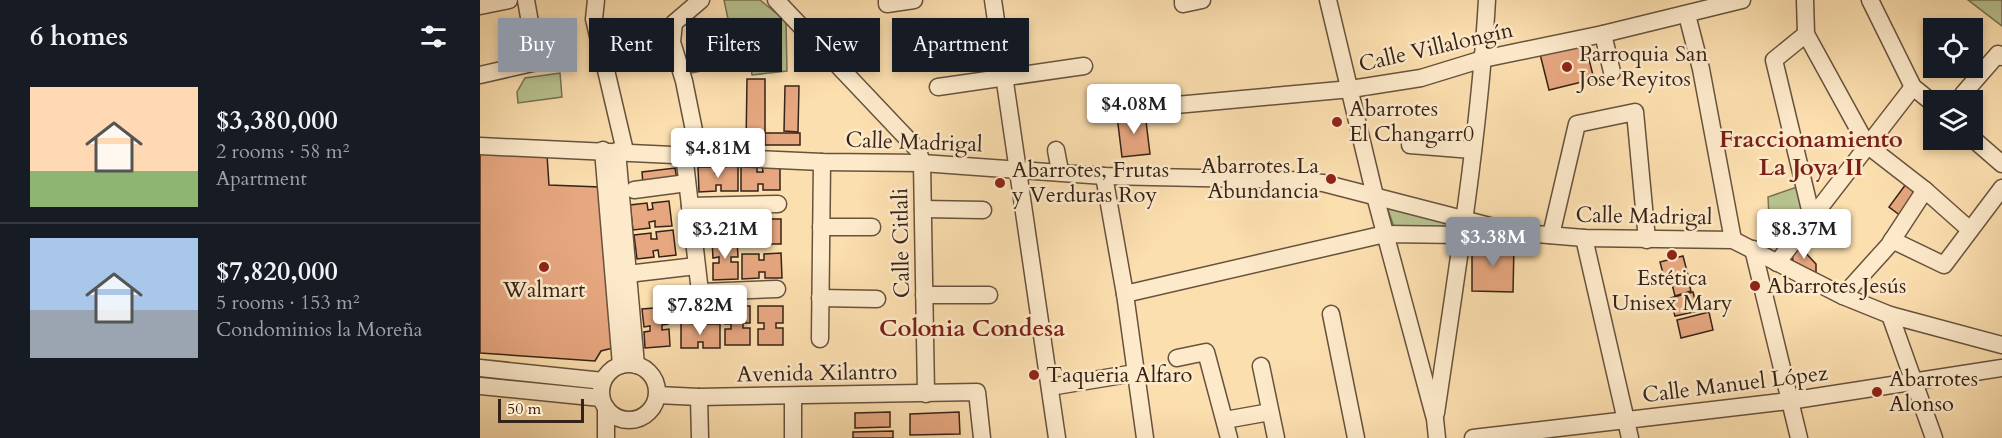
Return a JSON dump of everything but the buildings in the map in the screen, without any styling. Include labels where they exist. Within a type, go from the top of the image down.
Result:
[{"type":"street","points":[[480,6],[509,0]]},
{"type":"street","points":[[480,75],[537,62],[526,0]]},
{"type":"street","points":[[596,0],[594,19],[615,151],[628,365]]},
{"type":"street","points":[[701,0],[674,23],[672,42],[684,81],[691,155],[687,183],[700,292],[777,289]]},
{"type":"street","points":[[776,0],[918,150],[922,163]]},
{"type":"street","points":[[886,0],[887,4],[914,0]]},
{"type":"street","points":[[993,0],[1016,168],[1058,438]]},
{"type":"street","points":[[1183,2],[1202,0]]},
{"type":"street","points":[[1328,0],[1375,196],[1435,419],[1437,438]]},
{"type":"street","points":[[1435,419],[1463,227],[1483,58],[1486,0]]},
{"type":"street","name":"Calle Villalongín","points":[[1165,106],[1351,89],[1422,78],[1483,58],[1603,34],[1691,9],[1742,0]]},
{"type":"street","points":[[1805,0],[1806,34],[1867,145],[1925,190],[1970,231]]},
{"type":"street","points":[[1870,0],[1913,87],[1923,95]]},
{"type":"street","points":[[1691,9],[1733,240]]},
{"type":"street","points":[[1603,34],[1612,72]]},
{"type":"street","points":[[1806,34],[1774,60],[1812,218]]},
{"type":"street","points":[[1966,90],[1998,54],[2002,57]]},
{"type":"street","points":[[938,87],[1084,66]]},
{"type":"street","points":[[1777,263],[1913,87]]},
{"type":"street","points":[[1551,235],[1576,124],[1635,112],[1647,240]]},
{"type":"street","points":[[1410,145],[1472,150]]},
{"type":"street","name":"Calle Madrigal","points":[[480,146],[525,151],[615,151],[822,162],[922,163],[1060,171],[1104,176],[1290,180],[1323,183],[1375,196],[1463,227],[1584,238],[1733,240],[1843,296],[1890,315],[2002,345]]},
{"type":"street","points":[[1983,147],[2001,161]]},
{"type":"street","points":[[1056,150],[1060,171]]},
{"type":"street","points":[[820,339],[822,162]]},
{"type":"street","name":"Calle Citlali","points":[[922,163],[926,394]]},
{"type":"street","points":[[1104,176],[1125,294],[1145,438]]},
{"type":"street","points":[[634,190],[687,183]]},
{"type":"street","points":[[1892,240],[1944,265],[2002,188]]},
{"type":"street","points":[[1843,296],[1892,240],[1925,190]]},
{"type":"street","points":[[690,206],[778,204]]},
{"type":"street","points":[[923,209],[983,210]]},
{"type":"street","points":[[821,227],[872,227]]},
{"type":"street","points":[[1125,294],[1385,234],[1463,227]]},
{"type":"street","points":[[1584,238],[1630,438]]},
{"type":"street","points":[[1753,249],[1799,438]]},
{"type":"street","points":[[622,274],[696,266]]},
{"type":"street","points":[[924,295],[989,295]]},
{"type":"street","points":[[820,298],[877,299]]},
{"type":"street","points":[[1331,314],[1356,438]]},
{"type":"street","points":[[1890,315],[1934,438]]},
{"type":"street","points":[[1177,358],[1206,352],[1229,438]]},
{"type":"street","points":[[480,387],[604,403],[614,416],[624,420],[636,420],[646,415],[654,406],[657,395],[652,376],[628,365],[614,368],[603,381],[604,403],[606,438]]},
{"type":"street","points":[[1261,366],[1275,438]]},
{"type":"street","points":[[480,368],[603,381]]},
{"type":"street","name":"Calle Manuel López","points":[[1473,438],[1529,436],[1626,421],[1789,401],[2002,368]]},
{"type":"street","points":[[1050,387],[1135,373]]},
{"type":"street","name":"Avenida Xilantro","points":[[657,395],[699,397],[977,392],[982,438]]},
{"type":"street","points":[[793,396],[793,438]]},
{"type":"street","points":[[699,397],[700,438]]},
{"type":"street","points":[[1225,420],[1270,412]]},
{"type":"green space","points":[[724,0],[760,0],[786,21],[787,71],[782,72],[782,18],[728,18]]},
{"type":"green space","points":[[1968,0],[2002,0],[2002,26]]},
{"type":"green space","points":[[752,72],[778,72],[752,75]]},
{"type":"green space","points":[[560,73],[562,97],[518,103],[517,92],[525,78]]},
{"type":"green space","points":[[1800,186],[1807,216],[1779,244],[1775,244],[1770,236],[1768,197]]},
{"type":"green space","points":[[1387,207],[1459,225],[1395,230]]},
{"type":"place","name":"Parroquia San Jose Reyitos","points":[[1567,67]]},
{"type":"place","name":"Abarrotes El Changarr0","points":[[1337,122]]},
{"type":"place","name":"Abarrotes La Abundancia","points":[[1331,179]]},
{"type":"place","name":"Abarrotes, Frutas y Verduras Roy","points":[[1000,183]]},
{"type":"place","name":"Estética Unisex Mary","points":[[1672,255]]},
{"type":"place","name":"Walmart","points":[[544,267]]},
{"type":"place","name":"Abarrotes Jesús","points":[[1755,286]]},
{"type":"place","name":"Taqueria Alfaro","points":[[1034,375]]},
{"type":"place","name":"Abarrotes Alonso","points":[[1877,392]]},
{"type":"district","name":"Fraccionamiento La Joya II","points":[[1811,153]]},
{"type":"district","name":"Colonia Condesa","points":[[972,328]]}]
